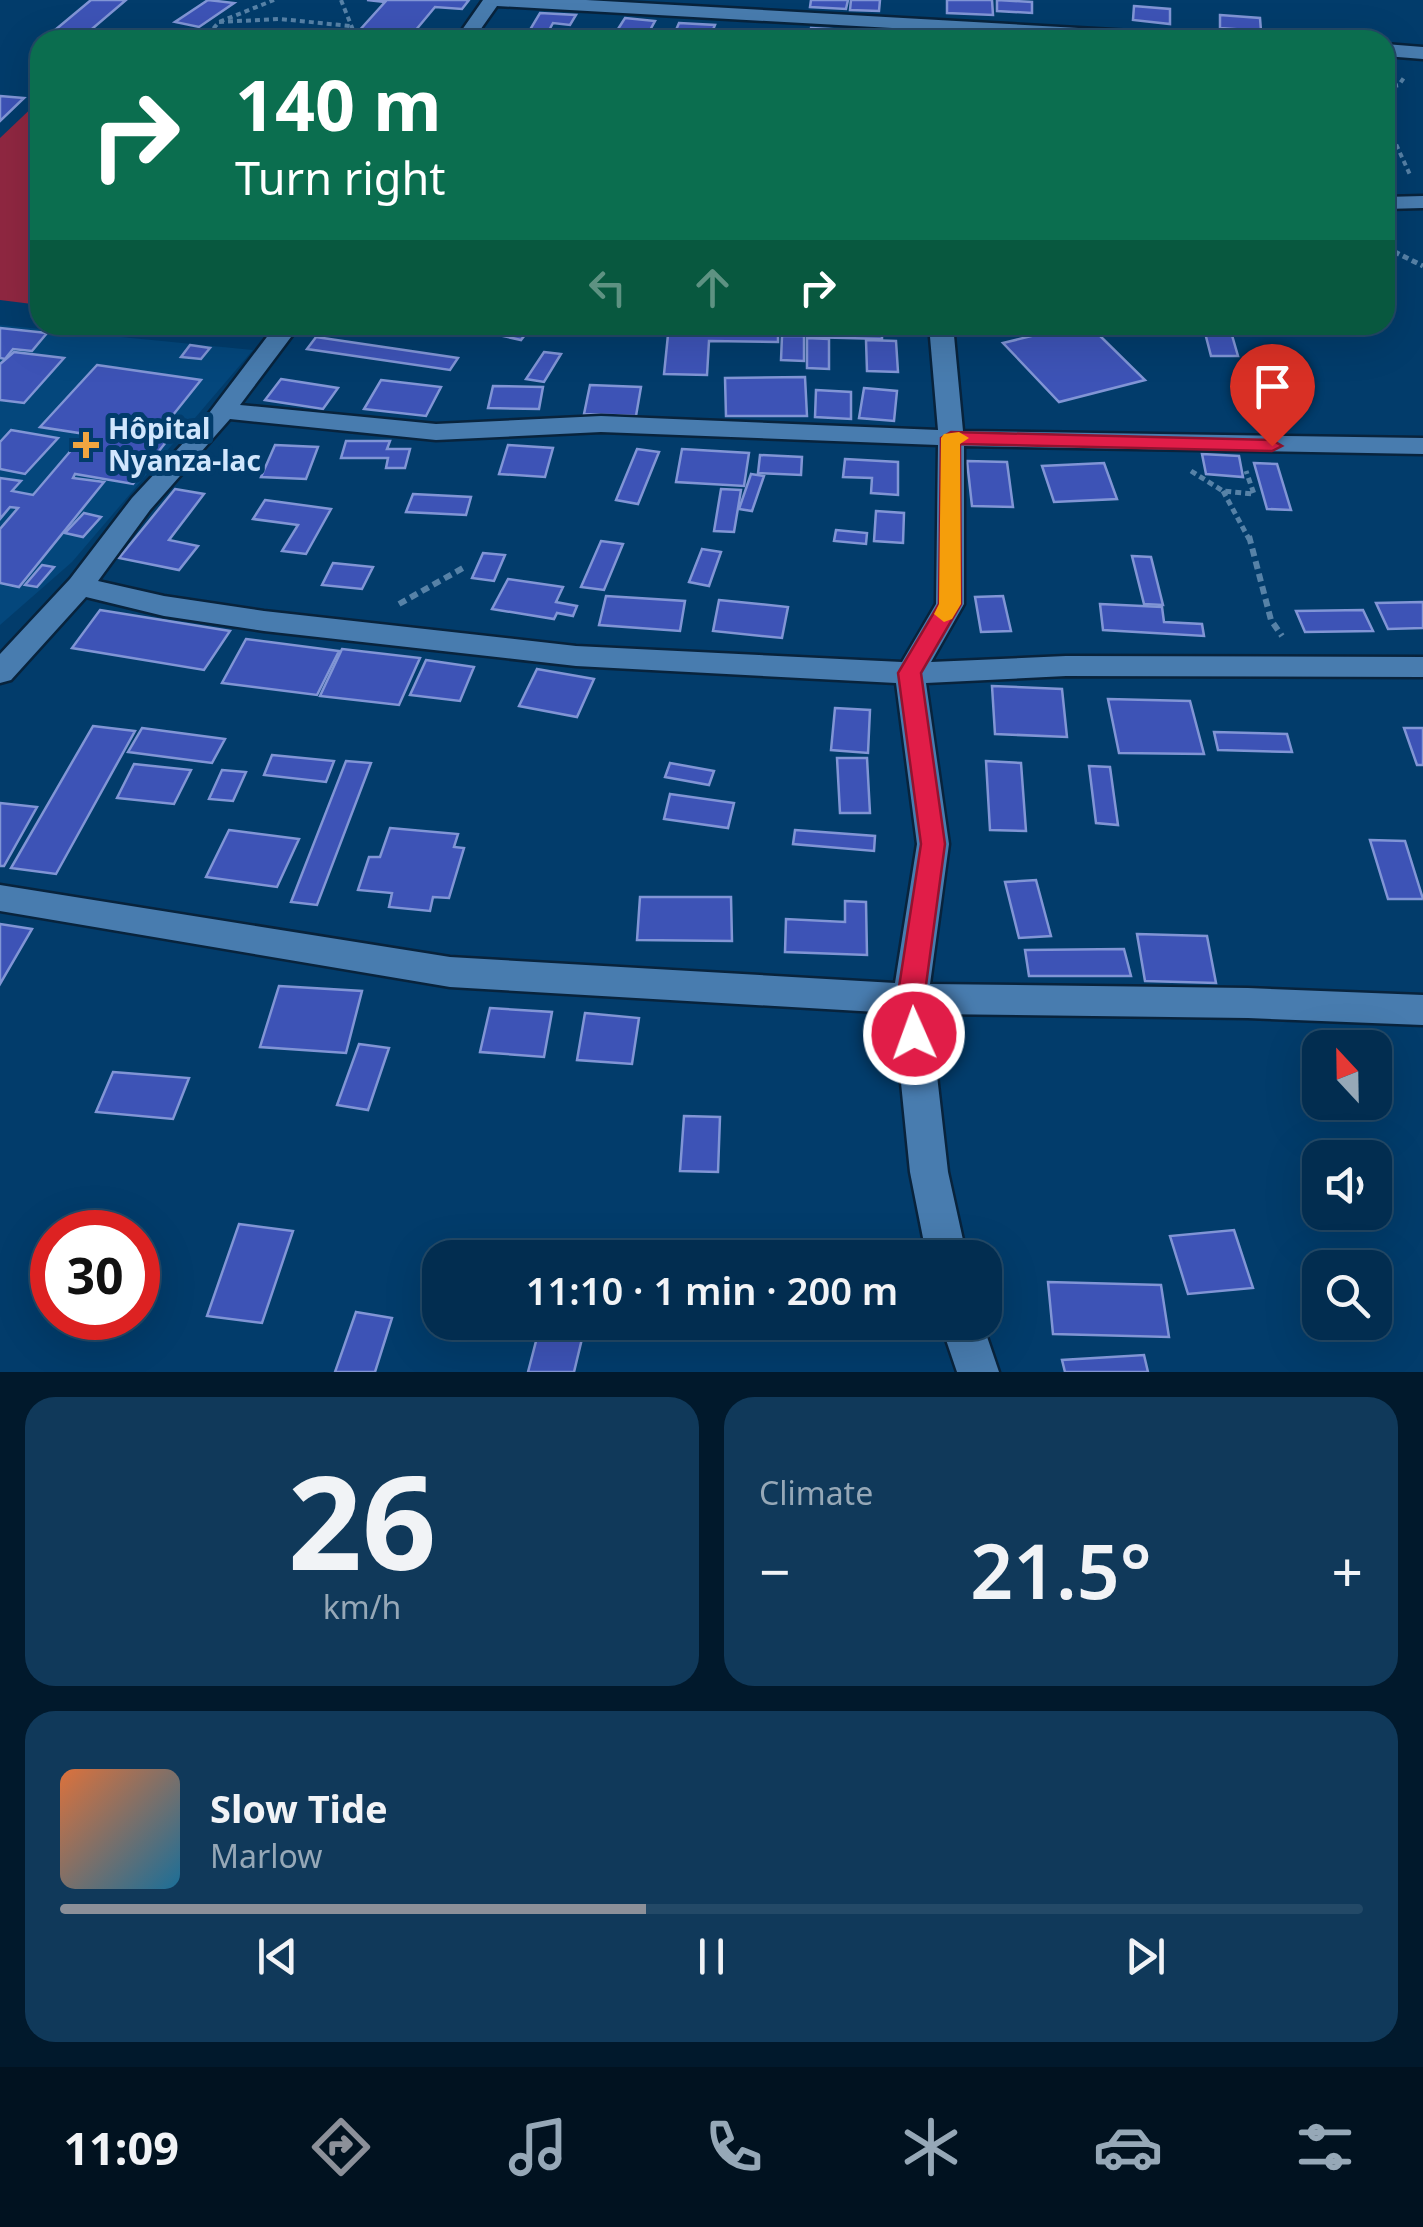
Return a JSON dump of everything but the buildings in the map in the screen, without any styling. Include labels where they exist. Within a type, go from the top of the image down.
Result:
[{"type":"street","points":[[471,30],[492,0],[890,30]]},
{"type":"street","points":[[910,0],[916,30]]},
{"type":"street","points":[[1395,53],[1421,62]]},
{"type":"street","points":[[0,672],[80,586],[141,504],[223,411],[280,335]]},
{"type":"street","points":[[943,335],[951,438],[950,604],[910,673],[933,844],[910,1000],[929,1172],[943,1240]]},
{"type":"street","points":[[223,411],[391,430],[601,424],[951,438],[1423,446]]},
{"type":"street","points":[[80,586],[198,611],[576,656],[910,673],[1066,666],[1423,667]]},
{"type":"street","points":[[0,898],[450,972],[910,1000],[1248,1003],[1423,1010]]},
{"type":"street","points":[[967,1340],[978,1372]]},
{"type":"path","points":[[213,30],[220,22],[274,0]]},
{"type":"path","points":[[341,0],[352,30]]},
{"type":"path","points":[[220,22],[280,19],[350,26]]},
{"type":"path","points":[[1395,82],[1421,62]]},
{"type":"path","points":[[1395,152],[1411,177],[1416,194]]},
{"type":"path","points":[[1395,252],[1423,266]]},
{"type":"path","points":[[1222,491],[1248,537],[1270,620],[1302,668]]},
{"type":"path","points":[[350,631],[463,568]]},
{"type":"shaded area","points":[[30,110],[30,304],[0,300],[0,138]]},
{"type":"shaded area","name":"Hôpital Nyanza-lac","points":[[0,325],[30,328],[30,335],[101,335],[253,350],[72,562],[0,625]]},
{"type":"slow traffic","points":[[944,614],[950,604],[951,438],[959,438]]},
{"type":"place","name":"Hôpital Nyanza-lac","points":[[86,445]]},
{"type":"route","points":[[914,1034],[910,1000],[933,844],[910,673],[950,604],[951,438],[1272,446]]}]
